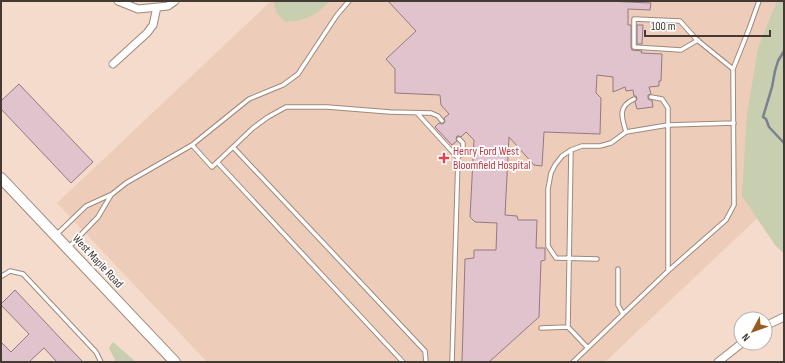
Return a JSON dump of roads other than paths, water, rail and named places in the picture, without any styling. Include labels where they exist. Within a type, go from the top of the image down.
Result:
[{"type":"main road","name":"West Maple Road","points":[[1,178],[175,362]]},
{"type":"street","points":[[118,1],[138,9],[168,6],[174,1]]},
{"type":"street","points":[[114,64],[153,25],[157,7]]},
{"type":"street","points":[[773,322],[784,317]]},
{"type":"street","points":[[718,362],[733,350]]},
{"type":"lane","points":[[55,235],[86,206],[111,195],[126,183],[192,145],[249,99],[283,85],[298,74],[337,14],[349,1]]},
{"type":"lane","points":[[573,362],[668,271],[726,220],[734,205],[733,69],[759,1]]},
{"type":"lane","points":[[698,40],[681,50],[634,47],[634,19],[680,21],[698,40],[733,69]]},
{"type":"lane","points":[[651,97],[662,99],[668,108],[668,271]]},
{"type":"lane","points":[[626,132],[622,118],[623,110],[628,102],[634,100]]},
{"type":"lane","points":[[192,145],[212,167],[253,128],[268,117],[286,107],[327,107],[390,112],[431,113],[438,116],[442,120]]},
{"type":"lane","points":[[417,113],[458,158]]},
{"type":"lane","points":[[597,259],[556,258],[548,246],[548,190],[551,173],[562,156],[571,150],[582,146],[600,146],[611,143],[626,132],[668,125],[734,123]]},
{"type":"lane","points":[[452,362],[458,158],[463,143],[459,139]]},
{"type":"lane","points":[[233,147],[425,351],[426,362]]},
{"type":"lane","points":[[571,150],[568,327],[588,348]]},
{"type":"lane","points":[[217,162],[403,362]]},
{"type":"lane","points":[[67,248],[98,218],[111,195]]},
{"type":"lane","points":[[618,269],[618,305],[623,314]]},
{"type":"lane","points":[[2,276],[10,271],[23,274],[96,352],[101,362]]},
{"type":"lane","points":[[541,328],[568,327]]},
{"type":"waterway","points":[[784,51],[778,61],[763,117],[766,119],[769,127],[784,143]]},
{"type":"place","name":"Henry Ford West Bloomfield Hospital","points":[[444,158]]}]
